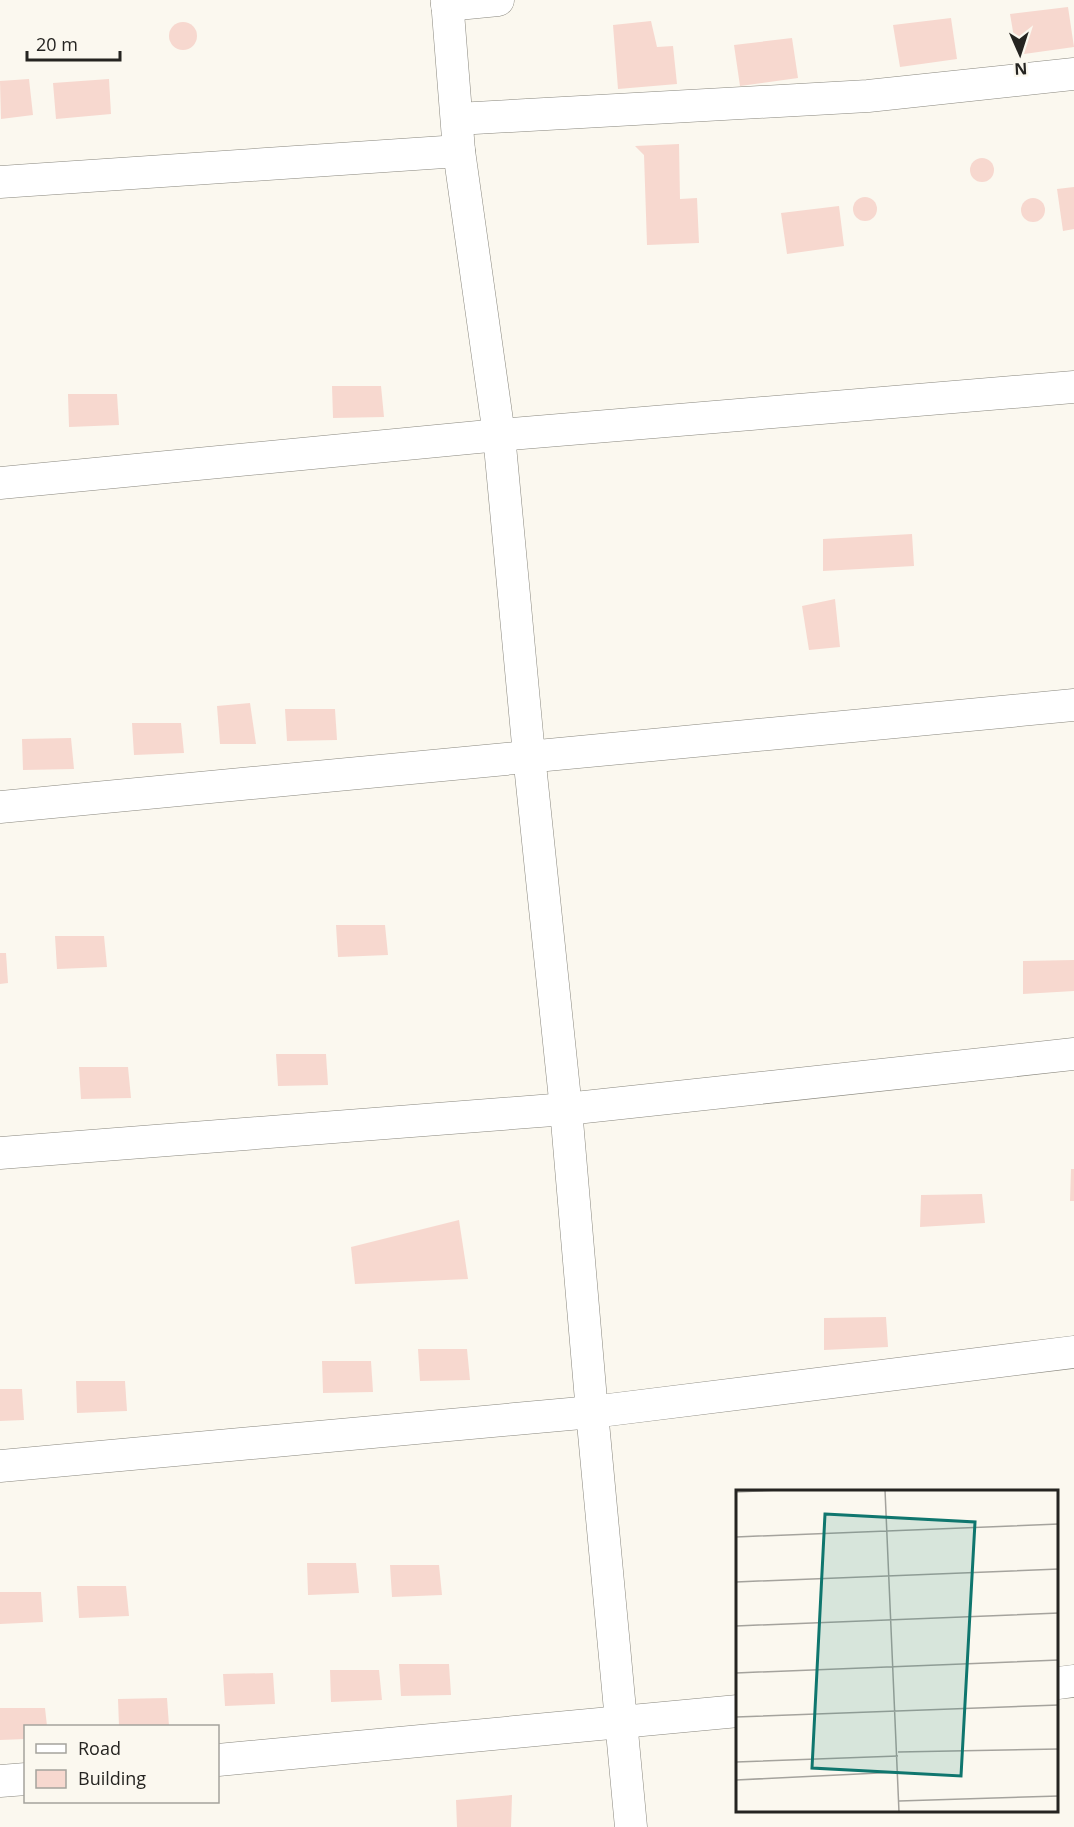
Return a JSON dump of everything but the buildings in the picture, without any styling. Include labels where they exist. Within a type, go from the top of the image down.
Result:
[{"type":"street","points":[[498,0],[447,3],[459,151],[499,435],[529,755],[566,1109],[631,1827]]},
{"type":"street","points":[[457,119],[868,96],[1074,74]]},
{"type":"street","points":[[0,182],[459,151]]},
{"type":"street","points":[[0,483],[499,435],[1074,387]]},
{"type":"street","points":[[0,807],[1074,705]]},
{"type":"street","points":[[0,1153],[566,1109],[1074,1053]]},
{"type":"street","points":[[0,1466],[592,1412],[1074,1352]]},
{"type":"street","points":[[1059,1683],[1074,1681]]},
{"type":"street","points":[[219,1760],[736,1711]]},
{"type":"street","points":[[0,1781],[24,1779]]}]
